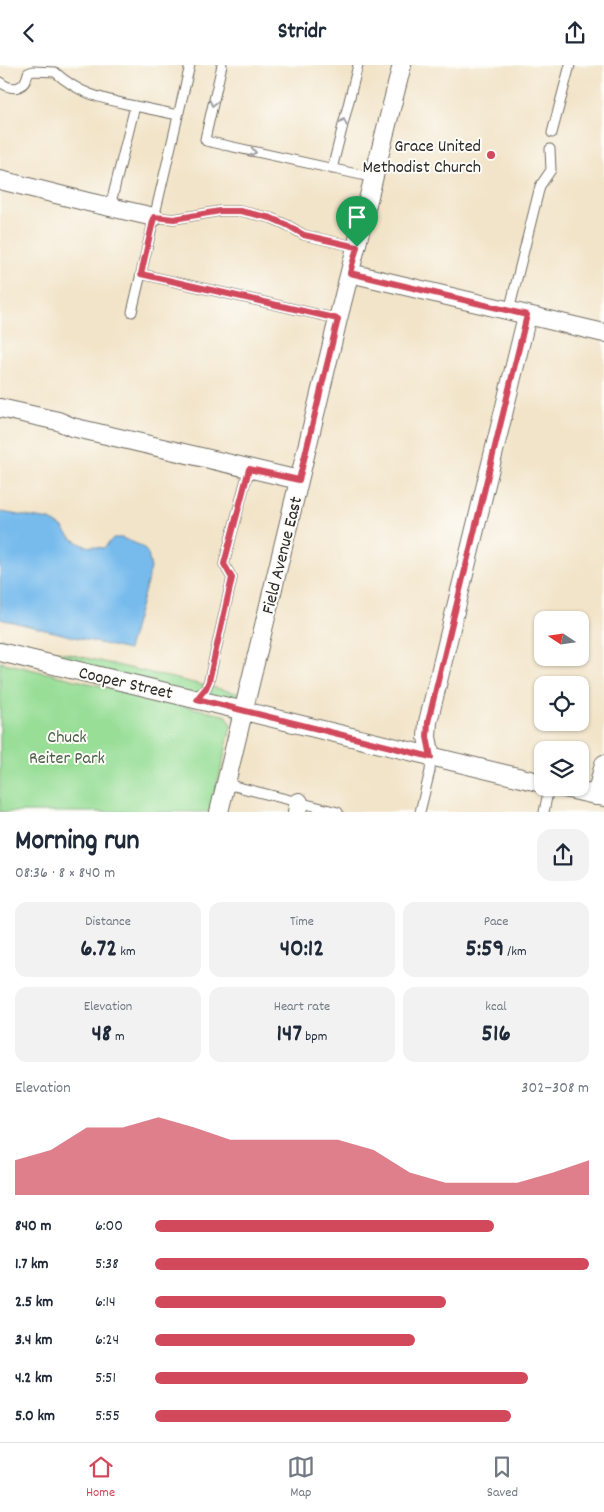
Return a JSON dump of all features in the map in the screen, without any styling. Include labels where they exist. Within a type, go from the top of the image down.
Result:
[{"type":"street","name":"Field Avenue East","points":[[219,812],[338,319],[402,65]]},
{"type":"street","points":[[0,180],[154,217]]},
{"type":"street","points":[[350,273],[604,333]]},
{"type":"street","points":[[431,757],[427,737],[428,722],[527,315]]},
{"type":"street","points":[[0,408],[58,421],[72,427],[299,480]]},
{"type":"street","name":"Cooper Street","points":[[0,652],[534,781]]},
{"type":"street","points":[[600,796],[604,764]]},
{"type":"lane","points":[[132,312],[190,65]]},
{"type":"lane","points":[[222,65],[206,141],[375,178]]},
{"type":"lane","points":[[332,169],[358,65]]},
{"type":"lane","points":[[552,133],[570,65]]},
{"type":"lane","points":[[0,82],[6,87],[16,88],[25,83],[31,68],[55,72],[66,83],[92,96],[178,115]]},
{"type":"lane","points":[[110,207],[136,106]]},
{"type":"lane","points":[[509,311],[540,186],[551,170],[550,149]]},
{"type":"lane","points":[[154,217],[174,219],[220,211],[240,211],[271,218],[304,235],[357,247]]},
{"type":"lane","points":[[141,274],[338,319]]},
{"type":"lane","points":[[197,699],[209,681],[232,578],[224,564],[249,469]]},
{"type":"lane","points":[[420,812],[430,771],[431,757]]},
{"type":"lane","points":[[226,784],[298,807],[338,812]]},
{"type":"lane","points":[[544,812],[547,796]]},
{"type":"green space","points":[[0,638],[250,696],[238,728],[232,712],[0,655]]},
{"type":"green space","name":"Chuck Reiter Park","points":[[0,662],[227,716],[231,726],[211,812],[0,812]]},
{"type":"water","points":[[1,512],[50,520],[62,527],[71,538],[85,546],[104,548],[113,538],[122,538],[142,546],[148,554],[151,568],[128,650],[0,619]]},
{"type":"place","name":"Grace United Methodist Church","points":[[491,155]]},
{"type":"route","points":[[220,211],[240,211],[271,218],[304,235],[357,247],[350,273],[527,315],[428,722],[427,737],[431,757],[197,699],[209,681],[232,578],[224,564],[249,469],[299,480],[338,319],[141,274],[154,217],[174,219],[220,211]]}]
